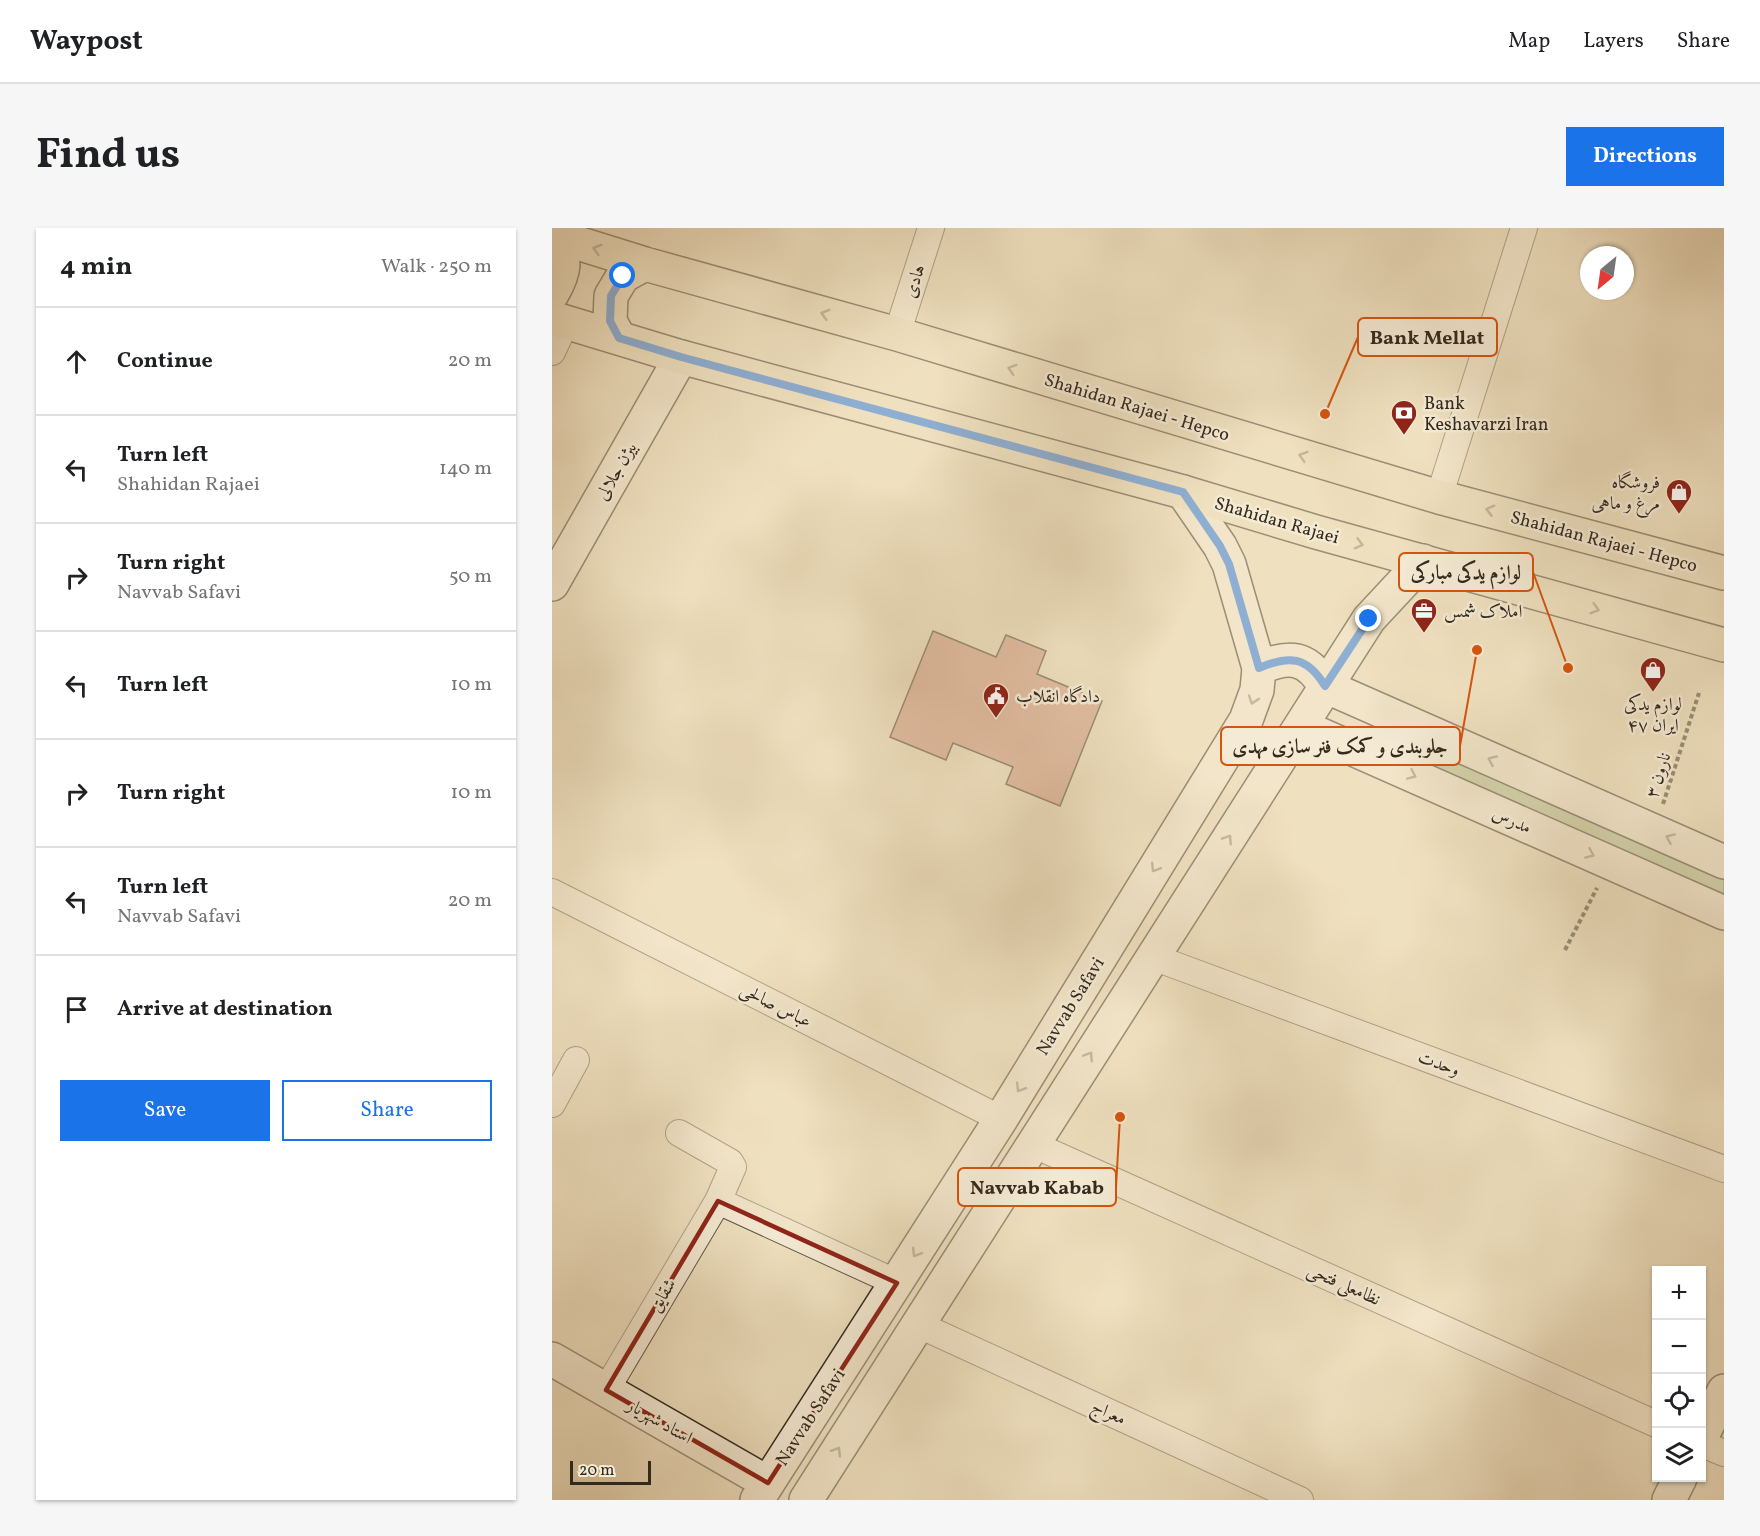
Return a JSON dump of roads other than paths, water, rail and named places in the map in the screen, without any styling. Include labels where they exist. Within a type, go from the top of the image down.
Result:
[{"type":"main road","name":"Shahidan Rajaei - Hepco","points":[[554,235],[645,264],[897,334],[1439,497],[1724,573]]},
{"type":"main road","points":[[554,235],[564,256],[557,312]]},
{"type":"main road","points":[[619,338],[610,321],[611,296],[623,276],[645,264]]},
{"type":"main road","name":"Shahidan Rajaei","points":[[557,312],[619,338],[681,357],[1183,492],[1316,532],[1724,645]]},
{"type":"street","name":"هادی","points":[[897,334],[931,228]]},
{"type":"street","points":[[1439,497],[1524,228]]},
{"type":"street","points":[[552,352],[557,312]]},
{"type":"street","name":"بیژن جلالی","points":[[552,584],[681,357]]},
{"type":"street","name":"Navvab Safavi","points":[[763,1492],[1000,1119],[1246,720],[1257,690],[1259,668],[1229,564],[1220,546],[1183,492]]},
{"type":"street","points":[[806,1500],[1369,619],[1423,561]]},
{"type":"street","points":[[1259,668],[1276,660],[1294,660],[1310,665],[1325,686],[1724,862]]},
{"type":"street","name":"مدرس","points":[[1300,726],[1724,913]]},
{"type":"street","name":"عباس صالحی","points":[[552,892],[1000,1119]]},
{"type":"street","name":"وحدت","points":[[1153,957],[1724,1169]]},
{"type":"street","points":[[552,1104],[576,1060]]},
{"type":"street","name":"شقایق","points":[[606,1390],[718,1201],[734,1167],[730,1162],[679,1134]]},
{"type":"street","name":"نظامعلی فتحی","points":[[1032,1144],[1652,1422]]},
{"type":"street","points":[[718,1201],[897,1283]]},
{"type":"street","name":"معراج","points":[[917,1324],[1300,1500]]},
{"type":"street","name":"استاد شهریار","points":[[552,1359],[606,1390],[763,1492]]},
{"type":"street","points":[[1705,1428],[1724,1391]]},
{"type":"street","points":[[1706,1446],[1724,1453]]},
{"type":"street","points":[[1669,1500],[1678,1482]]},
{"type":"place","name":"Bank Mellat","points":[[1325,414]]},
{"type":"place","name":"Bank Keshavarzi Iran","points":[[1404,436]]},
{"type":"place","name":"فروشگاه مرغ و ماهی","points":[[1679,515]]},
{"type":"place","name":"املاک شمس","points":[[1424,634]]},
{"type":"place","name":"جلوبندی و کمک فنر سازی مهدی","points":[[1477,650]]},
{"type":"place","name":"لوازم یدکی مبارکی","points":[[1568,668]]},
{"type":"place","name":"لوازم یدکی ایران ۴۷","points":[[1653,693]]},
{"type":"place","name":"دادگاه انقلاب","points":[[996,719]]},
{"type":"place","name":"Navvab Kabab","points":[[1120,1117]]}]
